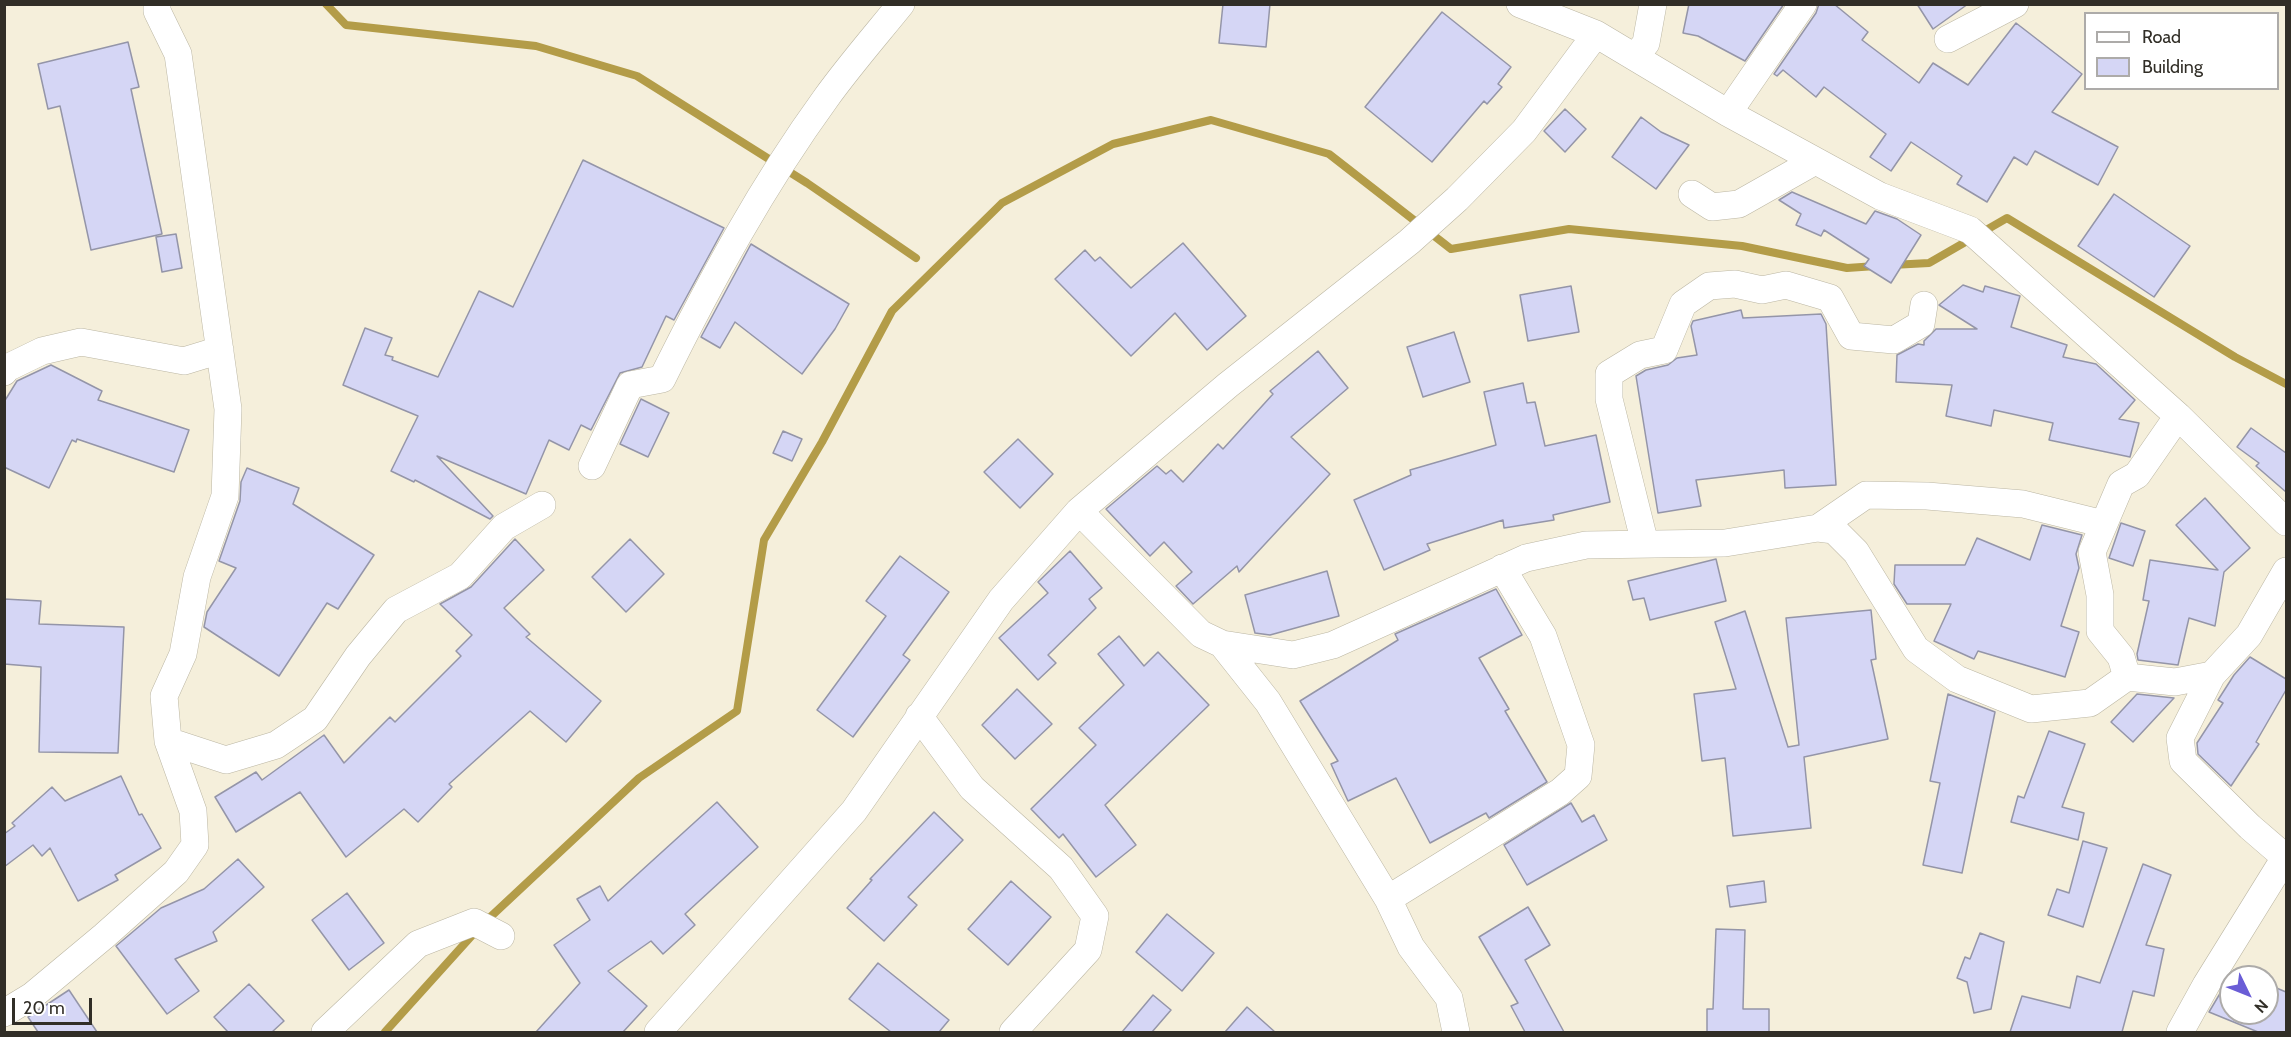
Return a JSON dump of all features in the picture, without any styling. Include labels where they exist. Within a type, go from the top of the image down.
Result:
[{"type":"street","points":[[4,1013],[32,996],[104,936],[176,872],[195,845],[193,811],[168,741],[164,696],[183,654],[197,577],[225,496],[228,409],[178,54],[157,11],[157,4]]},
{"type":"street","points":[[592,466],[630,385],[662,379],[712,278],[788,155],[826,97],[901,4]]},
{"type":"street","points":[[1520,4],[1596,34],[1728,113],[1880,196],[1970,230],[2178,416],[2286,522]]},
{"type":"street","points":[[1635,56],[1646,43],[1653,4]]},
{"type":"street","points":[[1728,113],[1803,4]]},
{"type":"street","points":[[1948,39],[2015,4]]},
{"type":"street","points":[[658,1032],[854,811],[1001,600],[1079,511],[1228,385],[1358,282],[1457,199],[1524,131],[1596,34]]},
{"type":"street","points":[[1692,194],[1712,207],[1739,204],[1815,161]]},
{"type":"street","points":[[1646,544],[1609,399],[1609,374],[1640,355],[1664,351],[1683,304],[1709,286],[1735,284],[1762,290],[1786,285],[1830,298],[1851,336],[1894,340],[1921,324],[1924,305]]},
{"type":"street","points":[[4,372],[42,351],[81,342],[184,361],[220,351]]},
{"type":"street","points":[[2127,677],[2121,657],[2100,631],[2100,595],[2092,552],[2121,484],[2137,476],[2178,416]]},
{"type":"street","points":[[1818,528],[1866,495],[1927,496],[2023,504],[2104,524]]},
{"type":"street","points":[[168,741],[225,760],[276,745],[315,719],[358,656],[396,610],[460,576],[504,527],[542,505]]},
{"type":"street","points":[[1079,511],[1201,634],[1222,644],[1293,655],[1333,645],[1445,597],[1526,558],[1586,545],[1725,543],[1818,528],[1834,530],[1856,552],[1916,649],[1957,679],[2031,709],[2090,704],[2127,677],[2175,682],[2212,675]]},
{"type":"street","points":[[1388,898],[1560,792],[1578,776],[1581,745],[1543,636],[1502,568]]},
{"type":"street","points":[[2180,1032],[2286,857],[2250,828],[2183,761],[2180,738],[2212,675],[2248,635],[2286,571]]},
{"type":"street","points":[[1222,644],[1268,702],[1388,898],[1411,947],[1449,998],[1456,1032]]},
{"type":"street","points":[[918,716],[972,788],[1061,868],[1095,916],[1088,950],[1013,1032]]},
{"type":"street","points":[[325,1032],[418,944],[474,922],[501,936]]},
{"type":"building","points":[[1223,4],[1270,4],[1266,47],[1219,43]]},
{"type":"building","points":[[1689,4],[1784,4],[1745,61],[1698,36],[1683,33]]},
{"type":"building","points":[[1819,4],[1834,4],[1868,32],[1862,40],[1919,83],[1933,63],[1968,85],[2016,23],[2082,74],[2052,112],[2118,147],[2098,185],[2035,151],[2027,165],[2014,157],[1987,202],[1957,184],[1962,176],[1911,142],[1891,171],[1870,157],[1886,134],[1824,87],[1816,97],[1783,70],[1777,76],[1774,74],[1816,13]]},
{"type":"building","points":[[1917,4],[1968,4],[1933,29]]},
{"type":"building","points":[[1442,12],[1511,67],[1498,84],[1502,87],[1487,104],[1484,101],[1432,162],[1365,107]]},
{"type":"building","points":[[128,42],[139,87],[131,89],[162,234],[91,250],[60,106],[48,109],[38,64]]},
{"type":"building","points":[[1565,109],[1586,129],[1565,152],[1544,131]]},
{"type":"building","points":[[1641,117],[1661,132],[1689,145],[1656,189],[1612,157]]},
{"type":"building","points":[[583,160],[724,228],[674,320],[666,316],[642,367],[620,373],[591,430],[581,425],[569,450],[549,440],[526,494],[437,456],[493,516],[490,519],[415,480],[414,482],[391,471],[418,416],[343,385],[365,328],[392,338],[385,355],[393,357],[392,360],[438,377],[479,291],[513,307]]},
{"type":"building","points":[[1792,192],[1866,224],[1875,211],[1897,219],[1921,235],[1891,283],[1864,266],[1869,259],[1824,230],[1821,236],[1796,225],[1801,214],[1779,200]]},
{"type":"building","points":[[2114,194],[2190,246],[2154,297],[2078,246]]},
{"type":"building","points":[[176,234],[182,268],[162,272],[156,237]]},
{"type":"building","points":[[1183,243],[1246,316],[1207,350],[1175,313],[1131,356],[1055,279],[1085,250],[1095,261],[1100,257],[1131,288]]},
{"type":"building","points":[[751,244],[849,304],[835,329],[802,374],[735,322],[720,348],[701,337]]},
{"type":"building","points":[[1963,285],[1983,292],[1985,286],[2020,296],[2011,327],[2067,345],[2063,357],[2096,364],[2135,400],[2119,419],[2139,423],[2130,457],[2049,440],[2053,423],[1994,410],[1991,426],[1946,416],[1952,385],[1896,382],[1897,355],[1918,344],[1924,345],[1924,341],[1936,329],[1977,329],[1939,305]]},
{"type":"building","points":[[1571,286],[1579,332],[1528,341],[1520,295]]},
{"type":"building","points":[[1741,310],[1743,318],[1821,314],[1826,324],[1836,485],[1785,488],[1784,470],[1696,480],[1701,506],[1658,513],[1636,376],[1646,370],[1668,365],[1677,358],[1697,355],[1691,326],[1693,321]]},
{"type":"building","points":[[1454,332],[1470,382],[1423,397],[1407,347]]},
{"type":"building","points":[[1318,351],[1348,388],[1291,437],[1330,474],[1239,572],[1237,566],[1193,604],[1176,586],[1192,572],[1164,542],[1150,556],[1106,509],[1157,466],[1166,474],[1171,470],[1183,482],[1218,444],[1223,449],[1273,394],[1270,391]]},
{"type":"building","points":[[51,365],[102,391],[98,400],[189,430],[174,472],[77,439],[76,442],[72,440],[49,488],[4,467],[4,402],[17,381]]},
{"type":"building","points":[[1523,383],[1527,403],[1535,402],[1545,446],[1596,435],[1610,502],[1553,515],[1554,520],[1504,528],[1503,520],[1427,544],[1430,550],[1384,570],[1354,500],[1411,475],[1410,470],[1496,445],[1484,392]]},
{"type":"building","points":[[641,399],[669,413],[648,457],[620,444]]},
{"type":"building","points":[[2251,428],[2286,453],[2286,492],[2256,466],[2259,463],[2237,447]]},
{"type":"building","points":[[783,431],[802,439],[792,461],[773,453]]},
{"type":"building","points":[[1018,439],[1053,474],[1020,508],[984,472]]},
{"type":"building","points":[[247,468],[299,488],[293,504],[374,555],[338,609],[327,603],[279,676],[204,627],[207,612],[236,568],[219,561],[240,501],[241,482]]},
{"type":"building","points":[[2205,498],[2250,548],[2224,572],[2215,626],[2189,618],[2178,665],[2138,660],[2137,654],[2149,601],[2143,600],[2150,560],[2218,570],[2176,525]]},
{"type":"building","points":[[2121,523],[2145,531],[2133,566],[2109,558]]},
{"type":"building","points":[[2042,525],[2082,535],[2076,554],[2079,568],[2061,626],[2079,632],[2065,677],[1978,651],[1974,659],[1934,641],[1951,604],[1907,604],[1894,584],[1895,565],[1965,565],[1977,538],[2030,560]]},
{"type":"building","points":[[515,539],[544,570],[504,608],[530,634],[526,637],[601,701],[566,742],[530,711],[449,784],[452,787],[418,822],[404,809],[346,857],[300,792],[236,832],[215,797],[256,772],[262,780],[324,735],[344,763],[390,717],[395,722],[461,656],[456,651],[472,635],[440,604],[471,587]]},
{"type":"building","points":[[630,539],[664,574],[626,612],[592,577]]},
{"type":"building","points":[[1070,551],[1102,588],[1089,599],[1096,608],[1048,655],[1056,663],[1038,680],[999,638],[1048,593],[1038,582]]},
{"type":"building","points":[[900,556],[949,592],[903,655],[910,660],[853,737],[817,710],[886,616],[866,601]]},
{"type":"building","points":[[1716,559],[1726,601],[1650,620],[1644,598],[1633,600],[1628,581]]},
{"type":"building","points":[[1327,571],[1339,616],[1270,635],[1255,633],[1245,595]]},
{"type":"building","points":[[1496,589],[1522,635],[1479,658],[1509,709],[1505,711],[1547,782],[1489,818],[1486,813],[1430,843],[1396,778],[1348,801],[1331,764],[1338,761],[1300,701],[1398,640],[1395,634]]},
{"type":"building","points":[[4,599],[41,601],[39,624],[124,627],[118,753],[39,752],[41,667],[4,664]]},
{"type":"building","points":[[1871,610],[1876,659],[1871,660],[1888,739],[1804,757],[1811,828],[1733,836],[1725,758],[1702,761],[1694,694],[1736,689],[1715,622],[1745,611],[1788,747],[1799,745],[1786,618]]},
{"type":"building","points":[[1119,636],[1144,666],[1158,652],[1209,705],[1105,805],[1136,845],[1096,877],[1063,834],[1059,838],[1031,809],[1096,745],[1079,728],[1124,685],[1098,654]]},
{"type":"building","points":[[2250,657],[2286,679],[2286,690],[2256,742],[2259,744],[2231,786],[2198,754],[2197,743],[2223,703],[2218,700],[2234,675]]},
{"type":"building","points":[[1017,689],[1052,724],[1015,759],[982,725]]},
{"type":"building","points":[[1948,694],[1995,712],[1962,873],[1923,865],[1940,783],[1930,781]]},
{"type":"building","points":[[2137,694],[2174,698],[2133,742],[2111,722]]},
{"type":"building","points":[[2049,731],[2085,744],[2062,807],[2084,813],[2078,840],[2011,822],[2018,796],[2024,798]]},
{"type":"building","points":[[121,776],[139,815],[142,814],[161,848],[115,875],[118,880],[78,901],[50,848],[42,856],[33,845],[4,867],[4,834],[15,826],[12,823],[52,787],[65,801]]},
{"type":"building","points":[[717,802],[758,847],[685,914],[695,925],[663,954],[651,941],[608,971],[647,1006],[623,1032],[536,1032],[580,983],[554,945],[590,920],[577,899],[600,886],[608,901]]},
{"type":"building","points":[[1571,803],[1582,822],[1594,815],[1607,840],[1527,885],[1504,845]]},
{"type":"building","points":[[934,812],[963,840],[908,897],[917,905],[884,941],[847,908],[872,880],[870,879]]},
{"type":"building","points":[[2083,841],[2107,848],[2083,927],[2048,915],[2057,889],[2069,893]]},
{"type":"building","points":[[238,859],[264,887],[213,932],[217,941],[175,959],[199,991],[167,1014],[116,946],[161,908],[204,889]]},
{"type":"building","points":[[2143,864],[2171,875],[2146,945],[2164,949],[2154,996],[2133,991],[2122,1032],[2010,1032],[2022,996],[2070,1008],[2077,976],[2100,983]]},
{"type":"building","points":[[1011,881],[1051,917],[1008,965],[968,929]]},
{"type":"building","points":[[1764,881],[1766,902],[1730,907],[1727,886]]},
{"type":"building","points":[[347,893],[384,943],[349,970],[312,920]]},
{"type":"building","points":[[1528,907],[1550,945],[1525,960],[1564,1032],[1525,1032],[1511,1006],[1518,1003],[1479,937]]},
{"type":"building","points":[[1167,914],[1214,953],[1182,991],[1136,952]]},
{"type":"building","points":[[1716,929],[1745,930],[1743,1009],[1769,1009],[1769,1032],[1707,1032],[1707,1009],[1713,1009]]},
{"type":"building","points":[[1980,933],[2004,942],[1991,1009],[1974,1013],[1967,982],[1957,978],[1965,957],[1970,959]]},
{"type":"building","points":[[878,963],[949,1020],[939,1032],[891,1032],[849,999]]},
{"type":"building","points":[[249,984],[284,1021],[272,1032],[228,1032],[214,1017]]},
{"type":"building","points":[[2279,989],[2286,992],[2286,1032],[2258,1032],[2241,1025],[2279,1025]]},
{"type":"building","points":[[69,990],[97,1032],[38,1032],[28,1017]]},
{"type":"building","points":[[1153,995],[1171,1010],[1152,1032],[1122,1032]]},
{"type":"building","points":[[2219,995],[2219,1016],[2209,1012]]},
{"type":"building","points":[[1247,1007],[1275,1032],[1225,1032]]},
{"type":"waterway","points":[[326,4],[346,25],[536,46],[637,76],[807,183],[916,258]]},
{"type":"waterway","points":[[485,922],[639,778],[737,711],[764,540],[822,442],[892,311],[1002,203],[1113,144],[1211,120],[1329,154],[1451,249],[1569,229],[1742,246],[1847,268],[1876,266]]},
{"type":"waterway","points":[[1892,265],[1929,263],[2007,218],[2235,357],[2286,384]]},
{"type":"waterway","points":[[385,1032],[476,931]]}]
